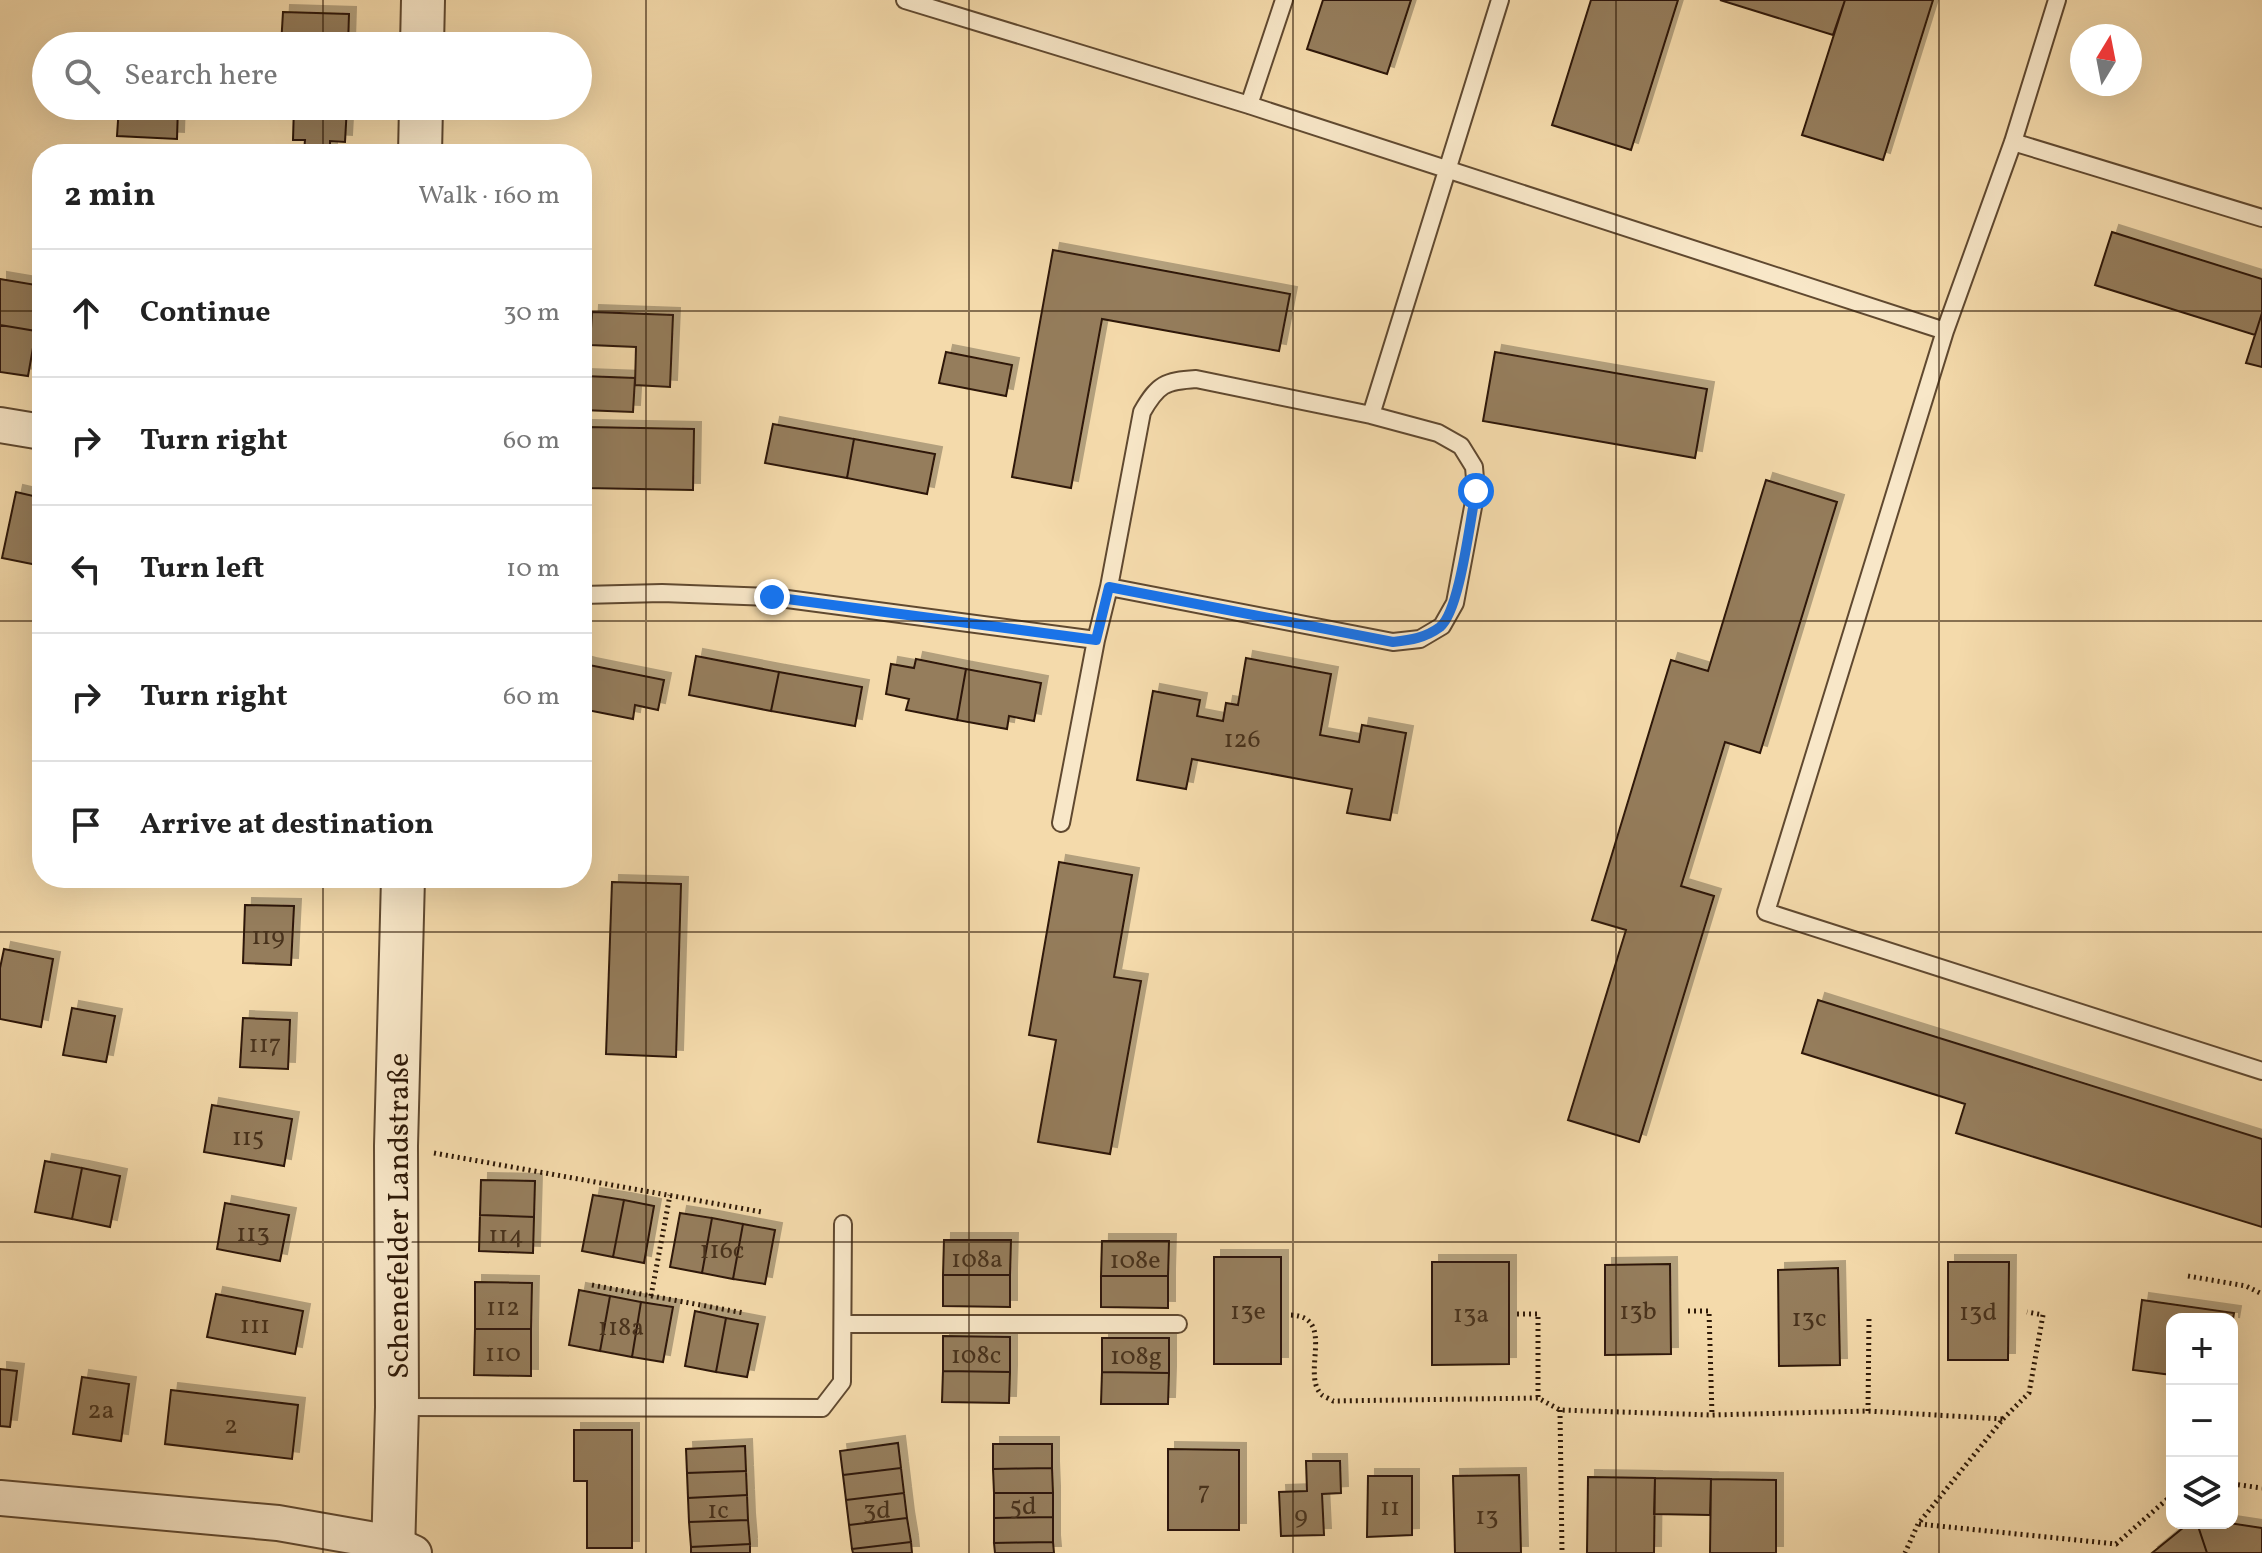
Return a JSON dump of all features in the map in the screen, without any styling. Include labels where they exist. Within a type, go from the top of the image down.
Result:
[{"type":"street","points":[[422,32],[423,0]]},
{"type":"street","points":[[420,144],[421,120]]},
{"type":"street","points":[[0,425],[32,430]]},
{"type":"street","name":"Schenefelder Landstraße","points":[[400,1550],[396,1146],[403,888]]},
{"type":"street","points":[[0,1498],[278,1523],[400,1550]]},
{"type":"lane","points":[[905,0],[1249,105],[1945,331]]},
{"type":"lane","points":[[1249,105],[1284,0]]},
{"type":"lane","points":[[1371,415],[1500,0]]},
{"type":"lane","points":[[2057,0],[2013,142],[1945,331],[1766,912],[2262,1071]]},
{"type":"lane","points":[[2013,142],[2262,218]]},
{"type":"lane","points":[[1061,823],[1142,412],[1153,392],[1172,381],[1196,379],[1371,415],[1438,433],[1461,446],[1474,467],[1476,491],[1455,603],[1442,626],[1420,639],[1393,642],[1109,587]]},
{"type":"lane","points":[[592,595],[662,593],[772,597],[1096,640]]},
{"type":"lane","points":[[397,1407],[822,1408],[842,1382],[843,1224]]},
{"type":"lane","points":[[843,1324],[1178,1324]]},
{"type":"path","points":[[429,1152],[762,1212]]},
{"type":"path","points":[[651,1296],[670,1195]]},
{"type":"path","points":[[2188,1276],[2246,1286],[2262,1294]]},
{"type":"path","points":[[592,1285],[744,1313]]},
{"type":"path","points":[[1688,1311],[1709,1311],[1712,1415]]},
{"type":"path","points":[[1905,1553],[1918,1524],[2003,1419],[2029,1393],[2043,1315],[2027,1312]]},
{"type":"path","points":[[1517,1314],[1538,1314],[1538,1398]]},
{"type":"path","points":[[1291,1315],[1307,1319],[1312,1327],[1316,1338],[1316,1387],[1322,1396],[1333,1401],[1538,1398],[1560,1410],[1712,1415],[1868,1411],[2003,1419]]},
{"type":"path","points":[[1868,1411],[1869,1318]]},
{"type":"path","points":[[1560,1410],[1562,1553]]},
{"type":"path","points":[[2238,1485],[2262,1488]]},
{"type":"path","points":[[1918,1524],[2116,1544],[2166,1500]]},
{"type":"building","points":[[1323,0],[1411,0],[1387,74],[1307,49]]},
{"type":"building","points":[[1591,0],[1678,0],[1631,150],[1552,125]]},
{"type":"building","points":[[1720,0],[1845,0],[1833,35]]},
{"type":"building","points":[[1845,0],[1933,0],[1883,160],[1802,135]]},
{"type":"building","points":[[283,12],[349,14],[348,32],[282,32]]},
{"type":"building","points":[[118,120],[178,120],[177,139],[117,136]]},
{"type":"building","points":[[294,120],[346,120],[345,142],[305,144],[305,140],[293,140]]},
{"type":"building","points":[[2112,232],[2262,279],[2262,313],[2255,335],[2095,285]]},
{"type":"building","points":[[1053,250],[1290,294],[1279,351],[1102,319],[1071,488],[1012,477]]},
{"type":"building","points":[[0,279],[32,284],[32,330],[0,325]]},
{"type":"building","points":[[592,312],[673,315],[670,387],[635,385],[636,347],[592,345]]},
{"type":"building","points":[[2262,313],[2262,367],[2246,363]]},
{"type":"building","points":[[0,325],[32,330],[28,376],[0,372]]},
{"type":"building","points":[[946,352],[1012,365],[1006,396],[939,383]]},
{"type":"building","points":[[1495,352],[1707,389],[1695,458],[1483,421]]},
{"type":"building","points":[[592,376],[635,378],[633,412],[592,410]]},
{"type":"building","points":[[773,424],[854,439],[847,478],[765,463]]},
{"type":"building","points":[[592,427],[694,429],[693,490],[592,488]]},
{"type":"building","points":[[854,439],[935,454],[927,494],[847,478]]},
{"type":"building","points":[[1766,480],[1837,502],[1760,753],[1725,742],[1681,886],[1714,896],[1639,1142],[1568,1120],[1626,930],[1592,920],[1671,660],[1708,671]]},
{"type":"building","points":[[16,492],[32,496],[32,564],[2,558]]},
{"type":"building","points":[[696,656],[779,672],[771,711],[689,695]]},
{"type":"building","points":[[1246,658],[1331,674],[1320,735],[1359,742],[1362,725],[1406,733],[1390,820],[1347,813],[1352,789],[1192,759],[1186,789],[1137,780],[1153,691],[1200,700],[1197,716],[1223,721],[1226,703],[1238,705]]},
{"type":"building","points":[[916,659],[966,669],[957,720],[906,710],[909,699],[886,694],[891,664],[914,668]]},
{"type":"building","points":[[592,666],[664,680],[658,710],[635,705],[633,719],[592,711]]},
{"type":"building","points":[[966,669],[1041,683],[1034,721],[1009,716],[1007,729],[957,720]]},
{"type":"building","points":[[779,672],[862,687],[855,726],[771,711]]},
{"type":"building","points":[[1059,862],[1132,875],[1114,977],[1141,981],[1110,1154],[1038,1142],[1056,1040],[1029,1035]]},
{"type":"building","points":[[612,882],[681,884],[676,1057],[606,1054]]},
{"type":"building","points":[[245,905],[294,906],[291,965],[243,963]]},
{"type":"building","points":[[4,949],[53,959],[41,1027],[0,1019],[0,968]]},
{"type":"building","points":[[1818,1000],[2262,1139],[2262,1227],[1956,1133],[1965,1104],[1802,1053]]},
{"type":"building","points":[[72,1008],[115,1016],[106,1062],[63,1055]]},
{"type":"building","points":[[243,1018],[290,1020],[288,1069],[240,1067]]},
{"type":"building","points":[[212,1105],[292,1119],[284,1166],[204,1152]]},
{"type":"building","points":[[45,1161],[82,1168],[72,1219],[35,1212]]},
{"type":"building","points":[[82,1168],[120,1176],[110,1227],[72,1219]]},
{"type":"building","points":[[481,1180],[535,1181],[534,1217],[480,1215]]},
{"type":"building","points":[[593,1195],[624,1200],[613,1257],[582,1251]]},
{"type":"building","points":[[624,1200],[654,1206],[644,1263],[613,1257]]},
{"type":"building","points":[[225,1203],[289,1215],[280,1261],[217,1249]]},
{"type":"building","points":[[680,1213],[712,1218],[702,1273],[670,1267]]},
{"type":"building","points":[[480,1215],[534,1217],[533,1253],[479,1251]]},
{"type":"building","points":[[712,1218],[743,1224],[733,1279],[702,1273]]},
{"type":"building","points":[[743,1224],[775,1230],[765,1284],[733,1279]]},
{"type":"building","points":[[944,1240],[1011,1240],[1010,1275],[943,1275]]},
{"type":"building","points":[[1102,1241],[1169,1241],[1168,1276],[1101,1276]]},
{"type":"building","points":[[1214,1257],[1281,1257],[1281,1364],[1214,1364]]},
{"type":"building","points":[[1432,1262],[1509,1262],[1509,1364],[1432,1365]]},
{"type":"building","points":[[1948,1262],[2009,1262],[2008,1360],[1948,1360]]},
{"type":"building","points":[[1670,1264],[1671,1354],[1605,1355],[1605,1265]]},
{"type":"building","points":[[1838,1268],[1840,1365],[1779,1366],[1778,1270]]},
{"type":"building","points":[[943,1275],[1010,1275],[1010,1307],[943,1306]]},
{"type":"building","points":[[1101,1276],[1168,1276],[1168,1308],[1101,1307]]},
{"type":"building","points":[[475,1282],[532,1283],[531,1329],[475,1329]]},
{"type":"building","points":[[579,1290],[610,1296],[600,1351],[569,1345]]},
{"type":"building","points":[[216,1294],[303,1311],[295,1354],[207,1337]]},
{"type":"building","points":[[610,1296],[641,1302],[632,1357],[600,1351]]},
{"type":"building","points":[[2142,1300],[2234,1313],[2166,1313],[2166,1374],[2133,1370]]},
{"type":"building","points":[[641,1302],[673,1307],[663,1362],[632,1357]]},
{"type":"building","points":[[695,1311],[726,1318],[716,1372],[685,1366]]},
{"type":"building","points":[[726,1318],[758,1324],[747,1377],[716,1372]]},
{"type":"building","points":[[475,1329],[531,1329],[531,1376],[474,1375]]},
{"type":"building","points":[[943,1336],[1010,1337],[1010,1372],[943,1371]]},
{"type":"building","points":[[1102,1338],[1169,1338],[1169,1373],[1102,1372]]},
{"type":"building","points":[[0,1369],[17,1371],[10,1427],[0,1426]]},
{"type":"building","points":[[943,1371],[1010,1372],[1009,1403],[942,1402]]},
{"type":"building","points":[[1102,1372],[1169,1373],[1168,1404],[1101,1404]]},
{"type":"building","points":[[82,1377],[129,1384],[121,1441],[73,1434]]},
{"type":"building","points":[[171,1390],[298,1405],[292,1459],[165,1444]]},
{"type":"building","points":[[574,1430],[632,1430],[632,1548],[587,1548],[587,1481],[574,1481]]},
{"type":"building","points":[[898,1443],[901,1468],[843,1475],[840,1451]]},
{"type":"building","points":[[993,1444],[1052,1444],[1052,1468],[993,1469]]},
{"type":"building","points":[[745,1446],[746,1471],[687,1473],[686,1449]]},
{"type":"building","points":[[1168,1449],[1239,1450],[1239,1530],[1168,1530]]},
{"type":"building","points":[[1306,1461],[1340,1461],[1341,1493],[1322,1494],[1324,1535],[1281,1536],[1279,1492],[1307,1491]]},
{"type":"building","points":[[901,1468],[904,1493],[846,1500],[843,1475]]},
{"type":"building","points":[[1052,1468],[1053,1493],[994,1493],[993,1469]]},
{"type":"building","points":[[746,1471],[747,1495],[688,1498],[687,1473]]},
{"type":"building","points":[[1519,1475],[1521,1553],[1455,1553],[1453,1476]]},
{"type":"building","points":[[1368,1476],[1412,1476],[1412,1535],[1367,1537]]},
{"type":"building","points":[[1588,1477],[1655,1478],[1654,1553],[1587,1553]]},
{"type":"building","points":[[1655,1478],[1711,1479],[1710,1515],[1654,1514]]},
{"type":"building","points":[[1711,1479],[1776,1480],[1776,1553],[1710,1553]]},
{"type":"building","points":[[904,1493],[907,1518],[849,1525],[846,1500]]},
{"type":"building","points":[[994,1493],[1053,1493],[1053,1517],[994,1518]]},
{"type":"building","points":[[747,1495],[748,1520],[689,1522],[688,1498]]},
{"type":"building","points":[[1053,1517],[1053,1542],[994,1543],[994,1518]]},
{"type":"building","points":[[907,1518],[911,1542],[852,1549],[849,1525]]},
{"type":"building","points":[[748,1520],[750,1544],[691,1547],[689,1522]]},
{"type":"building","points":[[2238,1524],[2262,1528],[2262,1553],[2207,1553],[2199,1529],[2238,1529]]},
{"type":"building","points":[[2182,1529],[2199,1529],[2207,1553],[2152,1553]]},
{"type":"building","points":[[911,1542],[912,1553],[853,1553],[852,1549]]},
{"type":"building","points":[[1053,1542],[1054,1553],[995,1553],[994,1543]]},
{"type":"building","points":[[750,1544],[750,1553],[691,1553],[691,1547]]},
{"type":"route","points":[[772,597],[1096,640],[1109,587],[1393,642],[1420,639],[1442,626],[1455,603],[1476,491]]}]
